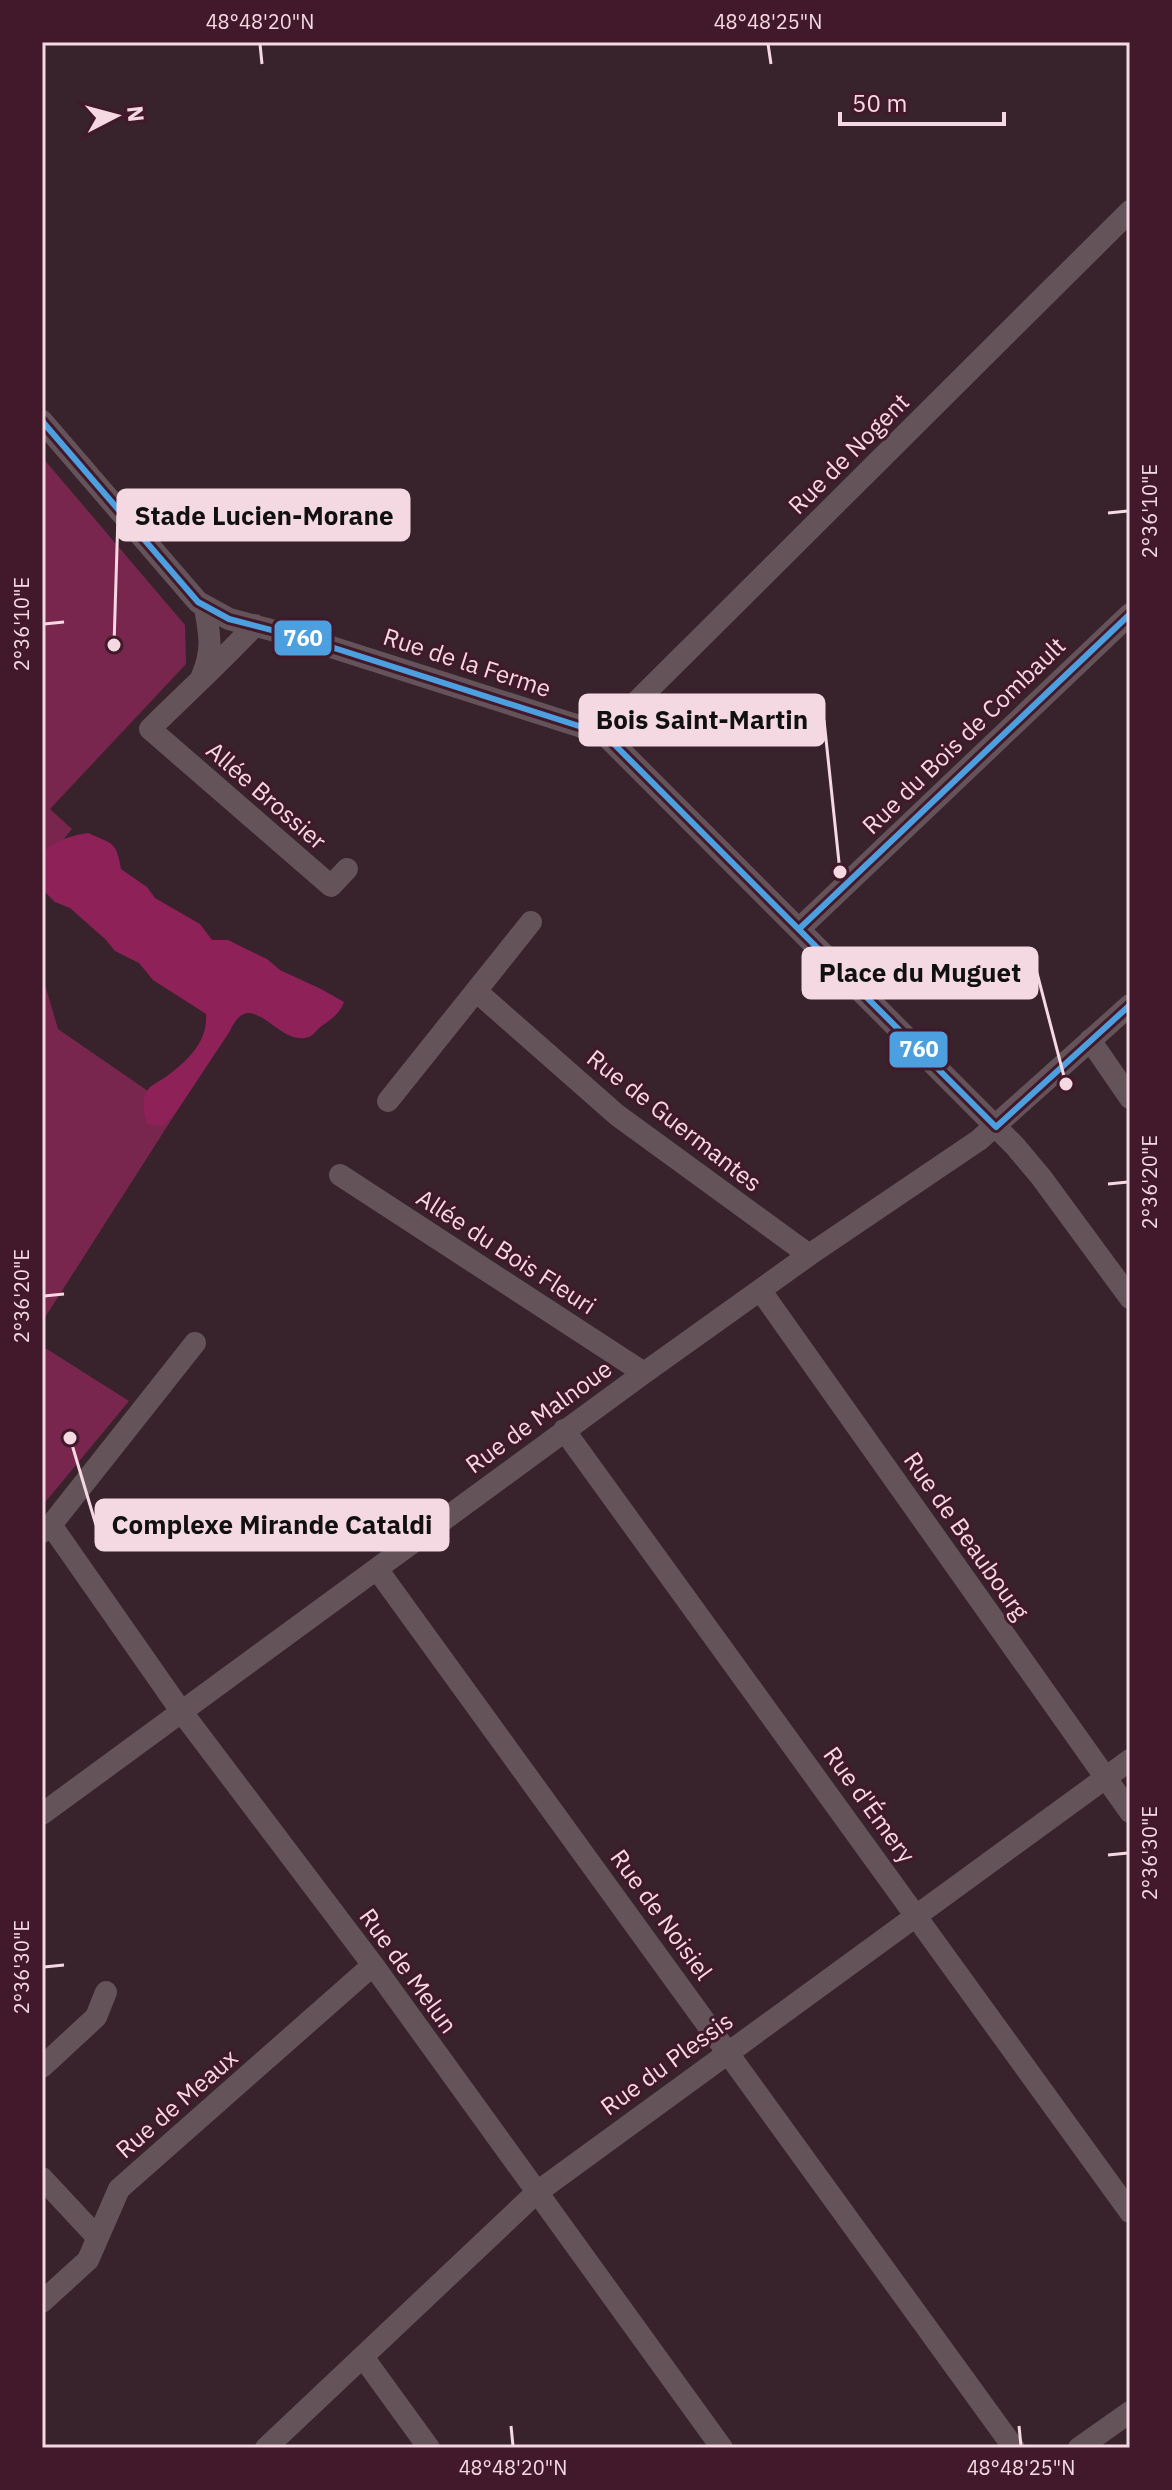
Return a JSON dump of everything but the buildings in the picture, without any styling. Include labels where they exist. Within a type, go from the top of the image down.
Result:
[{"type":"street","name":"Rue de Nogent","points":[[604,734],[1130,211]]},
{"type":"street","name":"Rue de la Ferme","points":[[42,421],[205,608],[229,619],[604,734],[1015,1146],[1130,1298]]},
{"type":"street","points":[[202,676],[210,658],[211,640],[205,608]]},
{"type":"street","name":"Rue du Bois de Combault","points":[[799,929],[1130,614]]},
{"type":"street","points":[[202,676],[222,661],[255,625]]},
{"type":"street","name":"Allée Brossier","points":[[202,676],[150,729],[331,886],[347,869]]},
{"type":"street","points":[[388,1101],[531,922]]},
{"type":"street","name":"Rue de Guermantes","points":[[476,991],[617,1115],[809,1255]]},
{"type":"street","points":[[996,1127],[1130,1005]]},
{"type":"street","points":[[1090,1040],[1126,1085]]},
{"type":"street","name":"Rue de Malnoue","points":[[42,1814],[564,1430],[809,1255],[996,1127]]},
{"type":"street","name":"Allée du Bois Fleuri","points":[[340,1175],[644,1373]]},
{"type":"street","name":"Rue de Beaubourg","points":[[761,1291],[1130,1812]]},
{"type":"street","points":[[46,1528],[195,1343]]},
{"type":"street","name":"Rue d'Émery","points":[[564,1430],[1130,2212]]},
{"type":"street","name":"Rue de Melun","points":[[46,1528],[373,1965],[722,2448]]},
{"type":"street","name":"Rue de Noisiel","points":[[377,1569],[1014,2448]]},
{"type":"street","name":"Rue du Plessis","points":[[266,2448],[536,2193],[1130,1760]]},
{"type":"street","name":"Rue de Meaux","points":[[42,2302],[88,2260],[119,2189],[373,1965]]},
{"type":"street","points":[[42,2067],[96,2017],[106,1992]]},
{"type":"street","points":[[42,2178],[97,2237]]},
{"type":"street","points":[[363,2357],[429,2448]]},
{"type":"street","points":[[1079,2448],[1130,2412]]},
{"type":"shaded area","points":[[42,457],[185,625],[186,664],[50,809],[72,829],[42,865]]},
{"type":"shaded area","points":[[88,833],[112,845],[121,869],[147,887],[155,898],[200,924],[212,940],[228,940],[267,959],[280,970],[344,1002],[340,1009],[309,1037],[298,1038],[256,1015],[247,1013],[238,1018],[177,1111],[163,1126],[147,1124],[144,1105],[147,1091],[195,1050],[204,1033],[206,1014],[153,980],[139,963],[115,951],[70,908],[55,902],[42,889],[41,863],[45,851],[62,840]]},
{"type":"shaded area","points":[[42,974],[58,1029],[177,1111],[42,1322]]},
{"type":"shaded area","points":[[42,1346],[129,1401],[42,1506]]},
{"type":"transit line","name":"760","points":[[42,421],[198,602],[229,619],[306,639],[604,734],[996,1127],[1130,1005]]},
{"type":"transit line","name":"760","points":[[799,929],[1130,614]]},
{"type":"place","name":"Stade Lucien-Morane","points":[[114,645]]},
{"type":"place","name":"Bois Saint-Martin","points":[[840,872]]},
{"type":"place","name":"Place du Muguet","points":[[1066,1084]]},
{"type":"place","name":"Complexe Mirande Cataldi","points":[[70,1438]]}]
